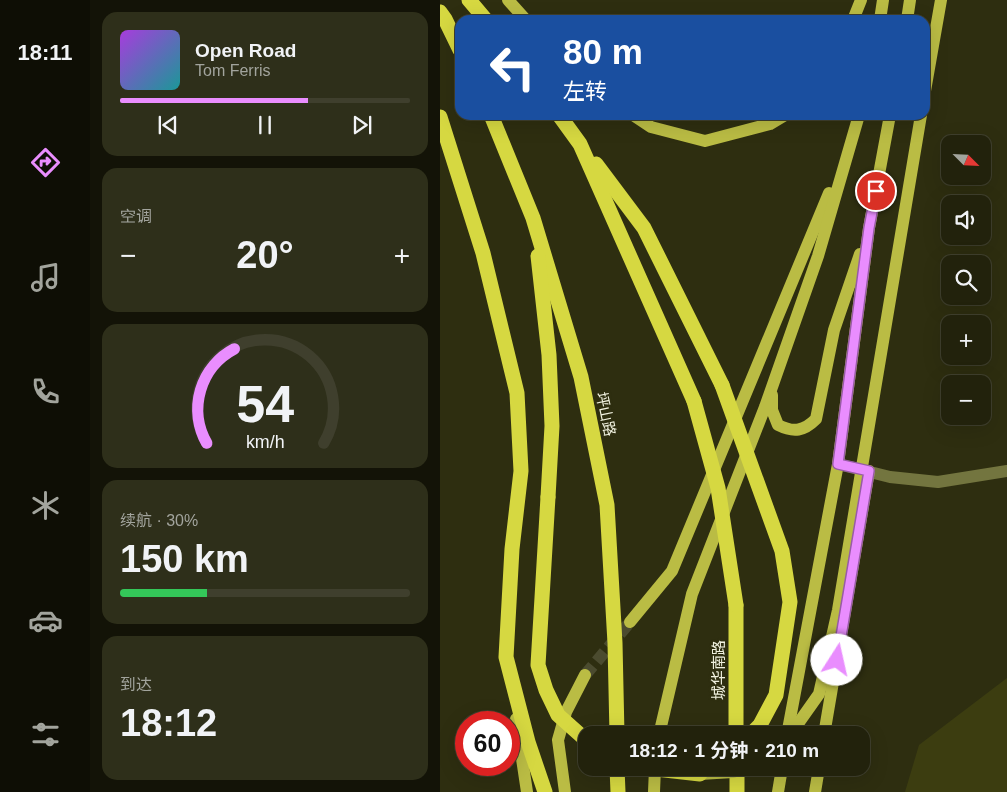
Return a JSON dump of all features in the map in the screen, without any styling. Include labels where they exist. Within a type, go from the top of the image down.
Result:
[{"type":"highway","points":[[469,0],[482,15]]},
{"type":"highway","points":[[440,12],[446,19],[455,39]]},
{"type":"highway","points":[[440,117],[483,253],[517,393],[521,471],[512,549],[506,657],[528,742],[545,792]]},
{"type":"highway","name":"坪山路","points":[[493,120],[533,218],[581,377],[607,506],[615,643],[617,726]]},
{"type":"highway","points":[[563,120],[644,228],[722,385],[782,551],[790,602],[776,695],[759,726]]},
{"type":"highway","name":"城华南路","points":[[580,144],[694,401],[718,488],[736,604],[736,726]]},
{"type":"highway","points":[[533,218],[549,355],[552,426],[538,665],[546,690],[558,715],[578,733]]},
{"type":"highway","points":[[617,776],[618,792]]},
{"type":"highway","points":[[736,776],[737,792]]},
{"type":"main road","points":[[508,0],[522,15]]},
{"type":"main road","points":[[855,15],[861,0]]},
{"type":"main road","points":[[881,15],[883,0]]},
{"type":"main road","points":[[908,15],[910,0]]},
{"type":"main road","points":[[930,60],[941,0]]},
{"type":"main road","points":[[641,120],[651,126],[705,141],[770,124],[777,120]]},
{"type":"main road","points":[[661,726],[692,594],[773,383],[818,256],[858,120]]},
{"type":"main road","points":[[791,726],[838,464],[869,228],[889,120]]},
{"type":"main road","points":[[796,726],[819,694],[838,610],[920,120]]},
{"type":"main road","points":[[630,622],[672,571],[789,287],[854,136]]},
{"type":"main road","points":[[773,383],[772,410],[778,425],[788,430],[801,430],[809,426],[816,419],[834,330],[869,228]]},
{"type":"main road","points":[[826,726],[869,471]]},
{"type":"main road","points":[[506,657],[527,792]]},
{"type":"main road","points":[[565,792],[558,740],[566,712],[585,674]]},
{"type":"main road","points":[[654,792],[655,776]]},
{"type":"main road","points":[[778,792],[781,776]]},
{"type":"main road","points":[[815,792],[818,776]]},
{"type":"street","points":[[838,464],[890,478],[938,482],[1007,471]]},
{"type":"shaded area","points":[[1007,678],[1007,792],[905,792],[919,745]]},
{"type":"tunnel","points":[[585,675],[630,622]]},
{"type":"route","points":[[837,660],[869,471],[838,464],[869,228],[876,191]]}]
